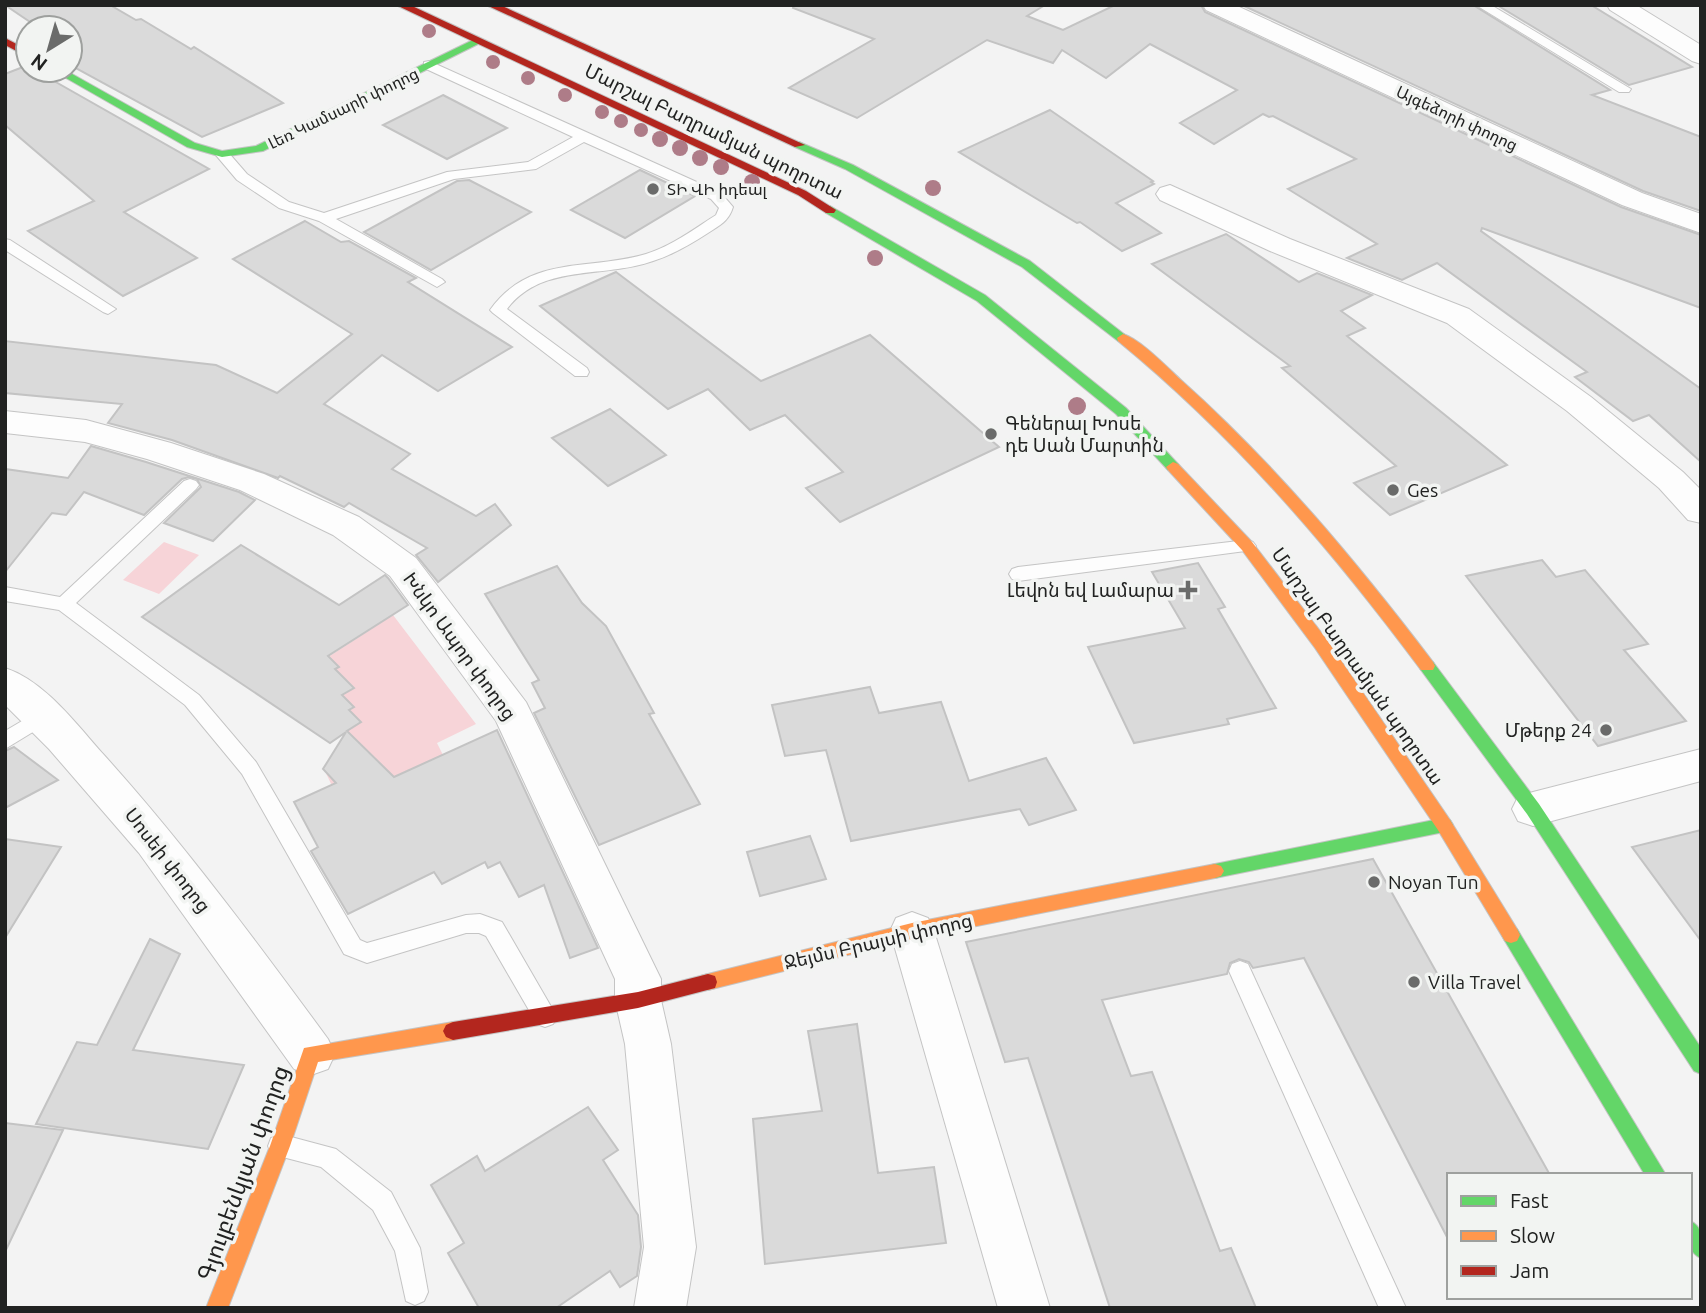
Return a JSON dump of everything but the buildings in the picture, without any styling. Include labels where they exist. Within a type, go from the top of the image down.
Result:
[{"type":"main road","name":"Մարշալ Բաղրամյան պողոտա","points":[[401,5],[802,193],[981,298],[1121,411],[1247,546],[1321,644],[1444,825],[1655,1173]]},
{"type":"main road","name":"Մարշալ Բաղրամյան պողոտա","points":[[491,5],[514,9],[849,167],[1026,264],[1173,377],[1303,507],[1402,633],[1533,809],[1701,1065]]},
{"type":"main road","name":"Լեռ Կամսարի փողոց","points":[[82,84],[191,145],[222,154],[259,149],[477,42]]},
{"type":"main road","name":"Ջեյմս Բրայսի փողոց","points":[[311,1054],[638,1000],[912,930],[1444,825]]},
{"type":"main road","name":"Գյուլբենկյան փողոց","points":[[217,1308],[280,1146],[311,1054]]},
{"type":"street","name":"Այգեձորի փողոց","points":[[1215,5],[1632,199],[1701,224]]},
{"type":"street","points":[[1619,5],[1701,56]]},
{"type":"street","points":[[1170,194],[1280,245],[1458,316],[1579,404],[1671,480],[1701,511]]},
{"type":"street","name":"Խնկո Ապոր փողոց","points":[[5,422],[86,432],[159,451],[252,482],[346,526],[403,567],[512,713],[638,979],[638,1000],[648,1044],[670,1247],[660,1308]]},
{"type":"street","name":"Սոսեի փողոց","points":[[5,683],[44,716],[174,863],[311,1054]]},
{"type":"street","points":[[1533,809],[1701,765]]},
{"type":"street","points":[[912,930],[1024,1308]]},
{"type":"lane","points":[[1482,5],[1624,89]]},
{"type":"lane","points":[[429,65],[716,196],[726,207],[723,217],[670,250],[650,258],[535,279],[506,295],[498,310],[581,372]]},
{"type":"lane","points":[[324,218],[452,175],[531,166],[583,137]]},
{"type":"lane","points":[[222,154],[242,177],[284,205],[324,218],[437,282]]},
{"type":"lane","points":[[5,243],[108,309]]},
{"type":"lane","points":[[65,604],[190,485]]},
{"type":"lane","points":[[1018,574],[1247,546]]},
{"type":"lane","points":[[5,594],[65,604],[192,700],[249,768],[352,947],[367,953],[466,924],[480,923],[494,929],[545,1017]]},
{"type":"lane","points":[[5,741],[44,716]]},
{"type":"lane","points":[[1240,971],[1393,1308]]},
{"type":"lane","points":[[280,1146],[327,1157],[382,1200],[407,1248],[415,1292]]},
{"type":"shaded area","points":[[164,542],[199,555],[159,594],[123,580]]},
{"type":"shaded area","points":[[393,615],[476,724],[437,743],[443,755],[340,803],[325,771],[362,746],[347,731],[361,722],[349,710],[353,706],[342,695],[354,687],[335,669],[339,666],[328,657]]},
{"type":"traffic: fast","points":[[82,84],[191,145],[222,154],[259,149],[477,42]]},
{"type":"traffic: fast","points":[[799,145],[849,167],[1026,264],[1123,338]]},
{"type":"traffic: fast","points":[[830,210],[981,298],[1121,411],[1173,467]]},
{"type":"traffic: fast","points":[[1427,666],[1533,809],[1701,1065]]},
{"type":"traffic: fast","points":[[1215,871],[1444,825]]},
{"type":"traffic: fast","points":[[1511,935],[1655,1173]]},
{"type":"traffic: fast","points":[[1692,1234],[1701,1248]]},
{"type":"traffic: slow","points":[[1123,338],[1208,411],[1286,491],[1359,577],[1427,666]]},
{"type":"traffic: slow","points":[[1173,467],[1247,546],[1321,644],[1444,825],[1511,935]]},
{"type":"traffic: slow","points":[[708,982],[912,931],[1215,871]]},
{"type":"traffic: slow","points":[[217,1308],[280,1146],[311,1054],[453,1031]]},
{"type":"traffic: jam","points":[[401,5],[802,193],[830,210]]},
{"type":"traffic: jam","points":[[491,5],[799,145]]},
{"type":"traffic: jam","points":[[5,41],[14,46]]},
{"type":"traffic: jam","points":[[453,1031],[638,1000],[708,982]]},
{"type":"place","name":"ՏԻ ՎԻ իդեալ","points":[[653,189]]},
{"type":"place","name":"Գեներալ Խոսե դե Սան Մարտին","points":[[991,434]]},
{"type":"place","name":"Ges","points":[[1393,490]]},
{"type":"place","name":"Լեվոն եվ Լամարա","points":[[1188,590]]},
{"type":"place","name":"Մթերք 24","points":[[1606,730]]},
{"type":"place","name":"Noyan Tun","points":[[1374,882]]},
{"type":"place","name":"Villa Travel","points":[[1414,982]]}]
